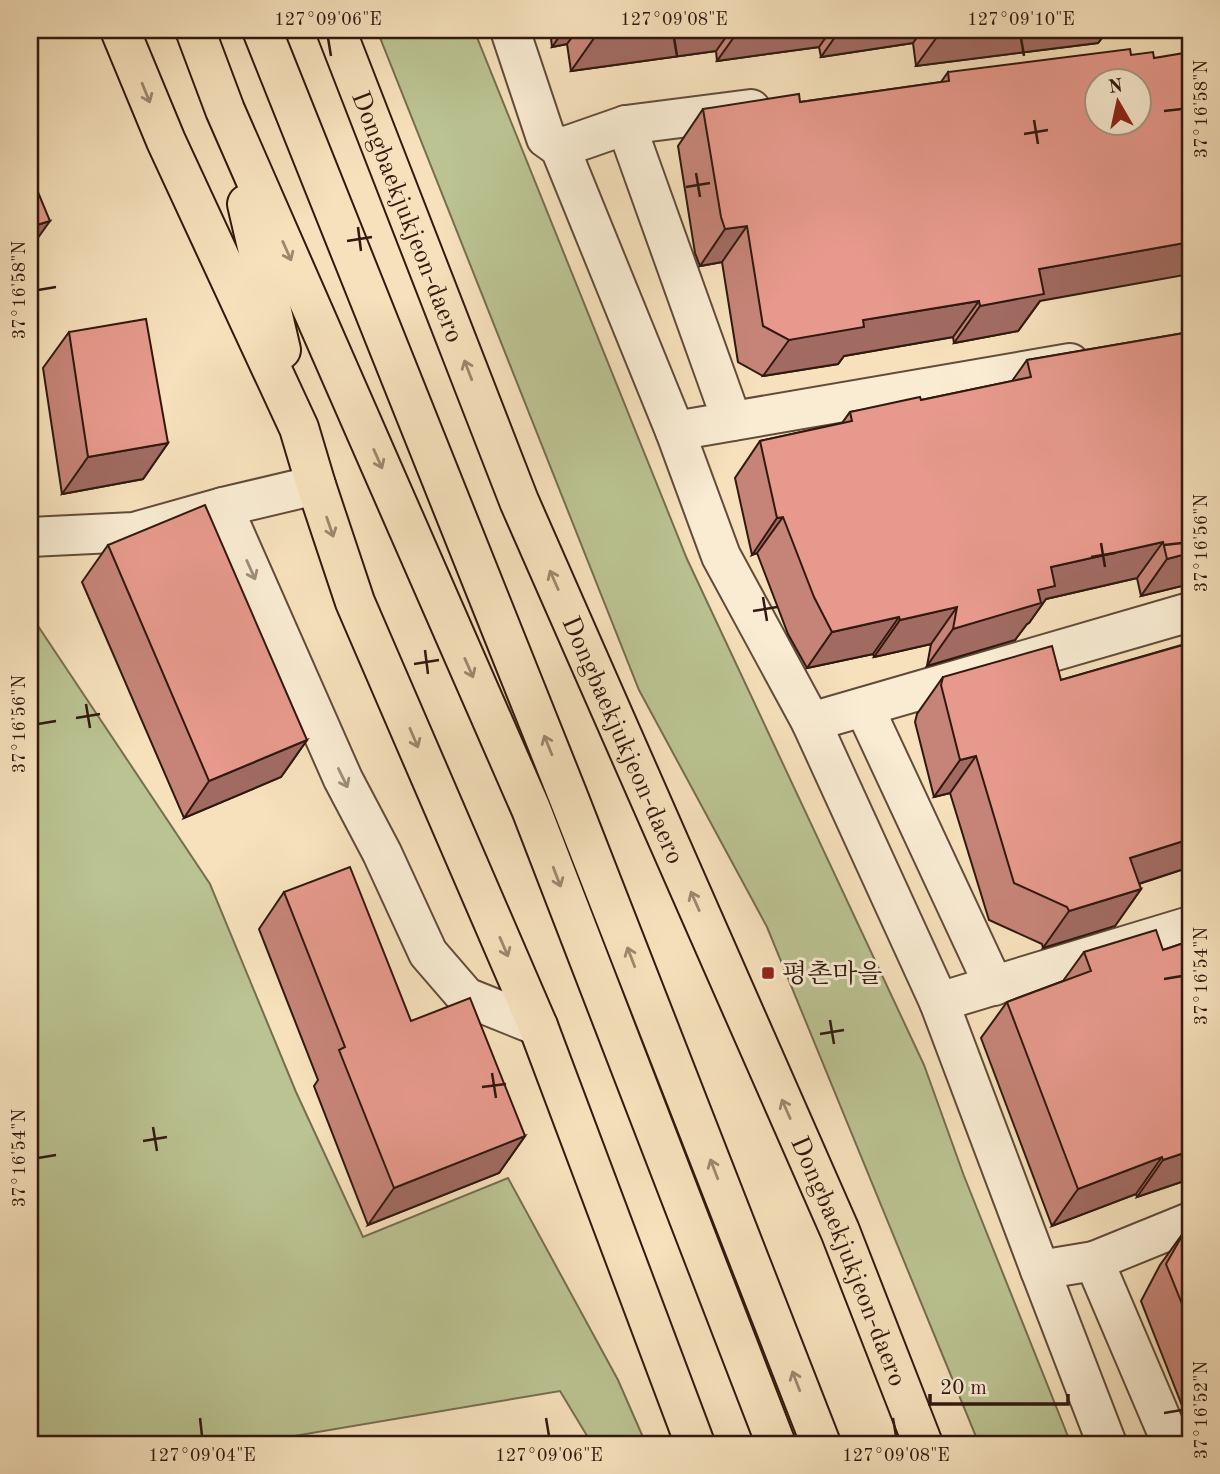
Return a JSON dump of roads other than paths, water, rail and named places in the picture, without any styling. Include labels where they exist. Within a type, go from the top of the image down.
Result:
[{"type":"main road","points":[[120,30],[166,141],[299,428]]},
{"type":"main road","points":[[195,30],[225,110],[531,809],[775,1444]]},
{"type":"main road","points":[[261,30],[568,796],[821,1444]]},
{"type":"main road","name":"Dongbaekjukjeon-daero","points":[[336,30],[519,501],[840,1231],[923,1444]]},
{"type":"main road","points":[[225,110],[299,428],[355,602],[538,1026],[695,1444]]},
{"type":"street","points":[[510,30],[546,138],[560,148],[675,431],[721,556],[811,722],[939,1002],[1107,1444]]},
{"type":"street","points":[[560,148],[626,125],[791,104]]},
{"type":"street","points":[[626,125],[732,421]]},
{"type":"street","points":[[675,431],[1109,356]]},
{"type":"street","points":[[30,537],[134,532],[316,485]]},
{"type":"street","points":[[223,507],[343,779],[382,853],[428,953],[466,997],[538,1026]]},
{"type":"street","points":[[811,722],[1190,612]]},
{"type":"street","points":[[864,707],[994,986]]},
{"type":"street","points":[[939,1002],[1190,926]]},
{"type":"street","points":[[1040,1270],[1094,1261],[1190,1222]]},
{"type":"street","points":[[1094,1261],[1172,1444]]},
{"type":"place","name":"평촌마을","points":[[768,973]]}]
